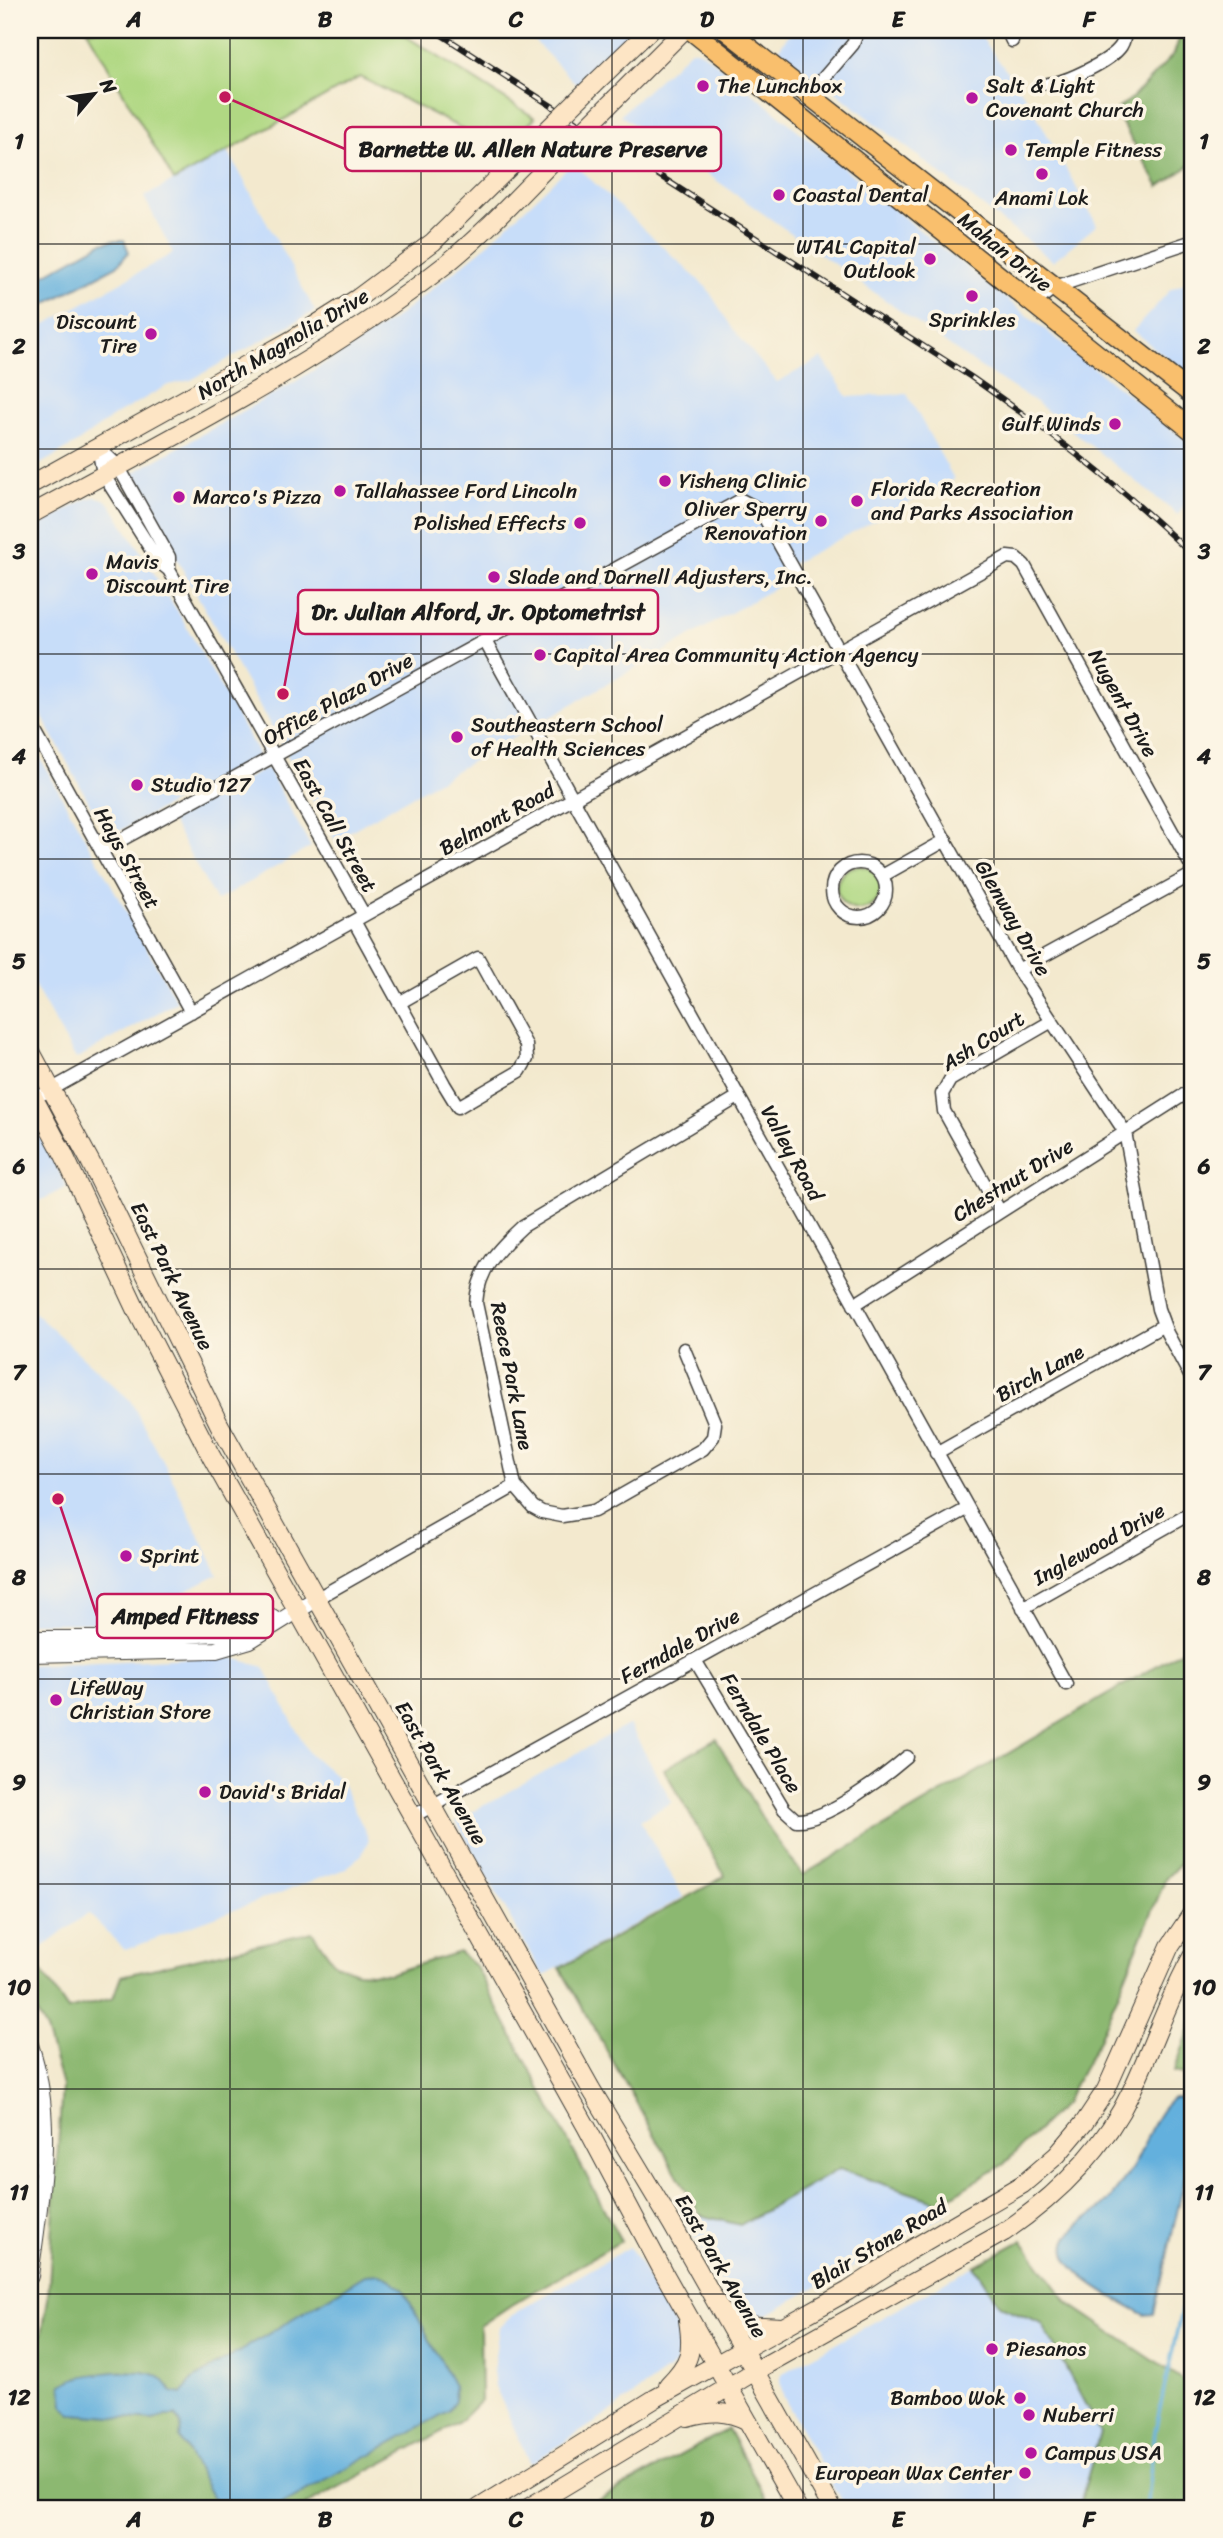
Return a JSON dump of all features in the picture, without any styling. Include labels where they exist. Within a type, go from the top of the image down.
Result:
[{"type":"main road","name":"North Magnolia Drive","points":[[30,485],[293,339],[358,298],[445,230],[650,30]]},
{"type":"main road","name":"North Magnolia Drive","points":[[30,515],[306,361],[370,321],[447,264],[684,30]]},
{"type":"main road","name":"Mahan Drive","points":[[691,30],[1193,430]]},
{"type":"main road","name":"Mahan Drive","points":[[726,30],[1193,395]]},
{"type":"main road","points":[[922,215],[938,196]]},
{"type":"main road","points":[[445,230],[461,250]]},
{"type":"main road","points":[[293,339],[306,361]]},
{"type":"main road","name":"East Park Avenue","points":[[30,1050],[90,1161],[219,1424],[591,2089],[744,2350],[831,2508]]},
{"type":"main road","points":[[32,1095],[211,1456],[797,2508]]},
{"type":"main road","name":"Blair Stone Road","points":[[479,2508],[655,2399],[744,2350],[1023,2185],[1057,2155],[1084,2123],[1115,2073],[1170,1946],[1193,1912]]},
{"type":"main road","points":[[528,2508],[729,2386],[1004,2232],[1036,2210],[1086,2161],[1112,2127],[1131,2093],[1193,1955]]},
{"type":"main road","points":[[929,2240],[944,2266]]},
{"type":"main road","points":[[655,2399],[687,2363],[691,2338],[687,2313]]},
{"type":"main road","points":[[724,2316],[742,2325],[785,2326]]},
{"type":"main road","points":[[670,2421],[719,2411],[748,2421]]},
{"type":"main road","points":[[541,2472],[554,2494]]},
{"type":"street","points":[[809,95],[853,44],[858,30]]},
{"type":"street","points":[[1048,84],[1059,83],[1112,55],[1124,40],[1125,30]]},
{"type":"street","points":[[1033,304],[1055,287],[1193,241]]},
{"type":"street","name":"East Call Street","points":[[98,447],[159,562],[170,570],[274,756],[359,918],[399,1003],[458,1107],[520,1070],[527,1059],[526,1045],[478,958],[399,1003]]},
{"type":"street","name":"Office Plaza Drive","points":[[102,852],[741,500]]},
{"type":"street","name":"Glenway Drive","points":[[741,500],[762,513],[1018,970],[1125,1132],[1158,1309],[1193,1381]]},
{"type":"street","name":"Belmont Road","points":[[32,1095],[52,1090],[1007,556],[1016,558]]},
{"type":"street","name":"Nugent Drive","points":[[1016,558],[1024,565],[1193,871]]},
{"type":"street","name":"Valley Road","points":[[485,640],[1066,1684]]},
{"type":"street","name":"Hays Street","points":[[30,723],[191,1012]]},
{"type":"street","points":[[882,876],[946,840]]},
{"type":"street","points":[[864,863],[882,876],[886,890],[885,899],[873,914],[862,918],[853,917],[837,906],[832,892],[833,882],[844,867],[864,863]]},
{"type":"street","points":[[1018,970],[1193,871]]},
{"type":"street","name":"Ash Court","points":[[999,1210],[944,1111],[942,1094],[950,1080],[1052,1021]]},
{"type":"street","name":"Chestnut Drive","points":[[854,1305],[1193,1088]]},
{"type":"street","name":"Reece Park Lane","points":[[515,1486],[476,1303],[484,1272],[503,1244],[523,1226],[738,1097]]},
{"type":"street","name":"Birch Lane","points":[[936,1454],[1164,1325]]},
{"type":"street","points":[[30,1654],[216,1650],[250,1640],[297,1610],[515,1486],[527,1501],[542,1512],[562,1516],[582,1515],[607,1505],[703,1449],[713,1437],[715,1424],[684,1349]]},
{"type":"street","name":"Ferndale Drive","points":[[412,1816],[967,1509]]},
{"type":"street","name":"Inglewood Drive","points":[[1023,1608],[1193,1512]]},
{"type":"street","points":[[30,1639],[97,1639],[219,1633],[236,1631],[297,1610]]},
{"type":"street","name":"Ferndale Place","points":[[695,1660],[784,1809],[796,1820],[811,1819],[879,1782],[907,1757]]},
{"type":"street","points":[[30,2045],[45,2119],[45,2158],[30,2276]]},
{"type":"shaded area","points":[[524,30],[635,30],[578,86]]},
{"type":"shaded area","points":[[792,30],[976,30],[1028,100],[1097,225],[1053,261],[829,87],[776,53]]},
{"type":"shaded area","points":[[691,50],[705,54],[929,238],[1193,446],[1193,492],[1178,515],[1037,403],[968,359],[620,115]]},
{"type":"shaded area","points":[[228,151],[315,311],[191,380],[168,385],[30,470],[30,333],[173,253],[144,197]]},
{"type":"shaded area","points":[[573,163],[707,288],[732,328],[777,382],[822,358],[848,397],[907,394],[954,479],[784,568],[790,579],[335,840],[135,485],[133,473],[295,382],[397,317],[481,250]]},
{"type":"shaded area","points":[[1193,279],[1193,379],[1133,331],[1171,289]]},
{"type":"shaded area","points":[[96,497],[111,505],[181,617],[258,753],[256,758],[110,836],[107,835],[30,694],[30,531],[88,498]]},
{"type":"shaded area","points":[[30,740],[177,1002],[76,1059],[30,978]]},
{"type":"shaded area","points":[[268,769],[311,847],[216,901],[171,820]]},
{"type":"shaded area","points":[[30,1115],[67,1187],[30,1206]]},
{"type":"shaded area","points":[[30,1309],[130,1400],[171,1476],[218,1575],[122,1623],[30,1623]]},
{"type":"shaded area","points":[[219,1657],[264,1667],[308,1752],[340,1780],[369,1839],[361,1856],[345,1869],[125,1950],[88,1913],[30,1957],[30,1665]]},
{"type":"shaded area","points":[[629,1724],[672,1802],[640,1820],[683,1897],[543,1976],[456,1821]]},
{"type":"shaded area","points":[[839,2169],[940,2203],[946,2214],[766,2315],[753,2318],[738,2311],[686,2223],[700,2215],[740,2225]]},
{"type":"shaded area","points":[[630,2247],[679,2332],[683,2342],[681,2356],[672,2367],[602,2418],[530,2464],[495,2386],[493,2371],[499,2327],[518,2311]]},
{"type":"shaded area","points":[[974,2266],[1000,2306],[1042,2323],[1100,2432],[1079,2508],[845,2508],[783,2396],[780,2381],[783,2373]]},
{"type":"green space","points":[[87,30],[396,30],[535,118],[502,149],[360,77],[174,181]]},
{"type":"green space","points":[[1182,30],[1193,30],[1193,163],[1159,187],[1115,111],[1133,97],[1174,54]]},
{"type":"green space","points":[[859,866],[874,873],[881,888],[874,903],[859,910],[844,903],[837,888],[844,873]]},
{"type":"green space","points":[[1193,1644],[1193,1850],[1166,1878],[1099,2040],[1064,2104],[1004,2164],[940,2203],[839,2169],[740,2225],[700,2215],[560,1968],[725,1876],[664,1769],[716,1739],[768,1828],[803,1875]]},
{"type":"green space","points":[[312,1932],[335,1964],[357,1972],[388,1974],[459,1952],[476,1967],[621,2241],[480,2326],[481,2400],[458,2423],[300,2508],[32,2508],[30,2404],[48,2299],[62,2086],[46,2030],[30,2001],[30,1954],[68,2010],[113,1998],[121,1976]]},
{"type":"green space","points":[[1193,2020],[1193,2076],[1174,2072]]},
{"type":"green space","points":[[1022,2240],[1068,2303],[1193,2387],[1193,2508],[1079,2508],[1100,2432],[1042,2323],[1000,2306],[974,2266]]},
{"type":"green space","points":[[728,2429],[771,2508],[584,2508]]},
{"type":"water","points":[[124,240],[129,252],[117,266],[30,312],[30,283],[102,243]]},
{"type":"water","points":[[1173,2098],[1193,2102],[1193,2142],[1154,2314],[1145,2315],[1089,2282],[1067,2258],[1065,2246],[1074,2229],[1103,2206],[1116,2191],[1136,2162],[1159,2113]]},
{"type":"water","points":[[380,2274],[403,2289],[454,2386],[455,2401],[448,2411],[275,2508],[222,2508],[214,2500],[180,2438],[181,2425],[176,2416],[153,2420],[71,2414],[64,2405],[62,2386],[69,2381],[105,2373],[153,2374],[164,2381],[172,2392],[182,2394],[191,2381],[365,2275]]},
{"type":"waterway","points":[[1146,2508],[1155,2431],[1193,2257]]},
{"type":"railway","points":[[434,30],[971,377],[1086,462],[1193,556]]},
{"type":"place","name":"The Lunchbox","points":[[703,86]]},
{"type":"place","name":"Barnette W. Allen Nature Preserve","points":[[225,97]]},
{"type":"place","name":"Salt & Light Covenant Church","points":[[972,98]]},
{"type":"place","name":"Temple Fitness","points":[[1011,150]]},
{"type":"place","name":"Anami Lok","points":[[1042,174]]},
{"type":"place","name":"Coastal Dental","points":[[779,195]]},
{"type":"place","name":"WTAL Capital Outlook","points":[[930,259]]},
{"type":"place","name":"Sprinkles","points":[[972,296]]},
{"type":"place","name":"Discount Tire","points":[[151,334]]},
{"type":"place","name":"Gulf Winds","points":[[1115,424]]},
{"type":"place","name":"Yisheng Clinic","points":[[665,481]]},
{"type":"place","name":"Tallahassee Ford Lincoln","points":[[340,491]]},
{"type":"place","name":"Marco's Pizza","points":[[179,497]]},
{"type":"place","name":"Florida Recreation and Parks Association","points":[[857,501]]},
{"type":"place","name":"Oliver Sperry Renovation","points":[[821,521]]},
{"type":"place","name":"Polished Effects","points":[[580,523]]},
{"type":"place","name":"Mavis Discount Tire","points":[[92,574]]},
{"type":"place","name":"Slade and Darnell Adjusters, Inc.","points":[[494,577]]},
{"type":"place","name":"Capital Area Community Action Agency","points":[[540,655]]},
{"type":"place","name":"Dr. Julian Alford, Jr. Optometrist","points":[[283,694]]},
{"type":"place","name":"Southeastern School of Health Sciences","points":[[457,737]]},
{"type":"place","name":"Studio 127","points":[[137,785]]},
{"type":"place","name":"Amped Fitness","points":[[58,1499]]},
{"type":"place","name":"Sprint","points":[[126,1556]]},
{"type":"place","name":"LifeWay Christian Store","points":[[56,1700]]},
{"type":"place","name":"David's Bridal","points":[[205,1792]]},
{"type":"place","name":"Piesanos","points":[[992,2349]]},
{"type":"place","name":"Bamboo Wok","points":[[1020,2398]]},
{"type":"place","name":"Nuberri","points":[[1029,2415]]},
{"type":"place","name":"Campus USA","points":[[1031,2453]]},
{"type":"place","name":"European Wax Center","points":[[1025,2473]]}]
